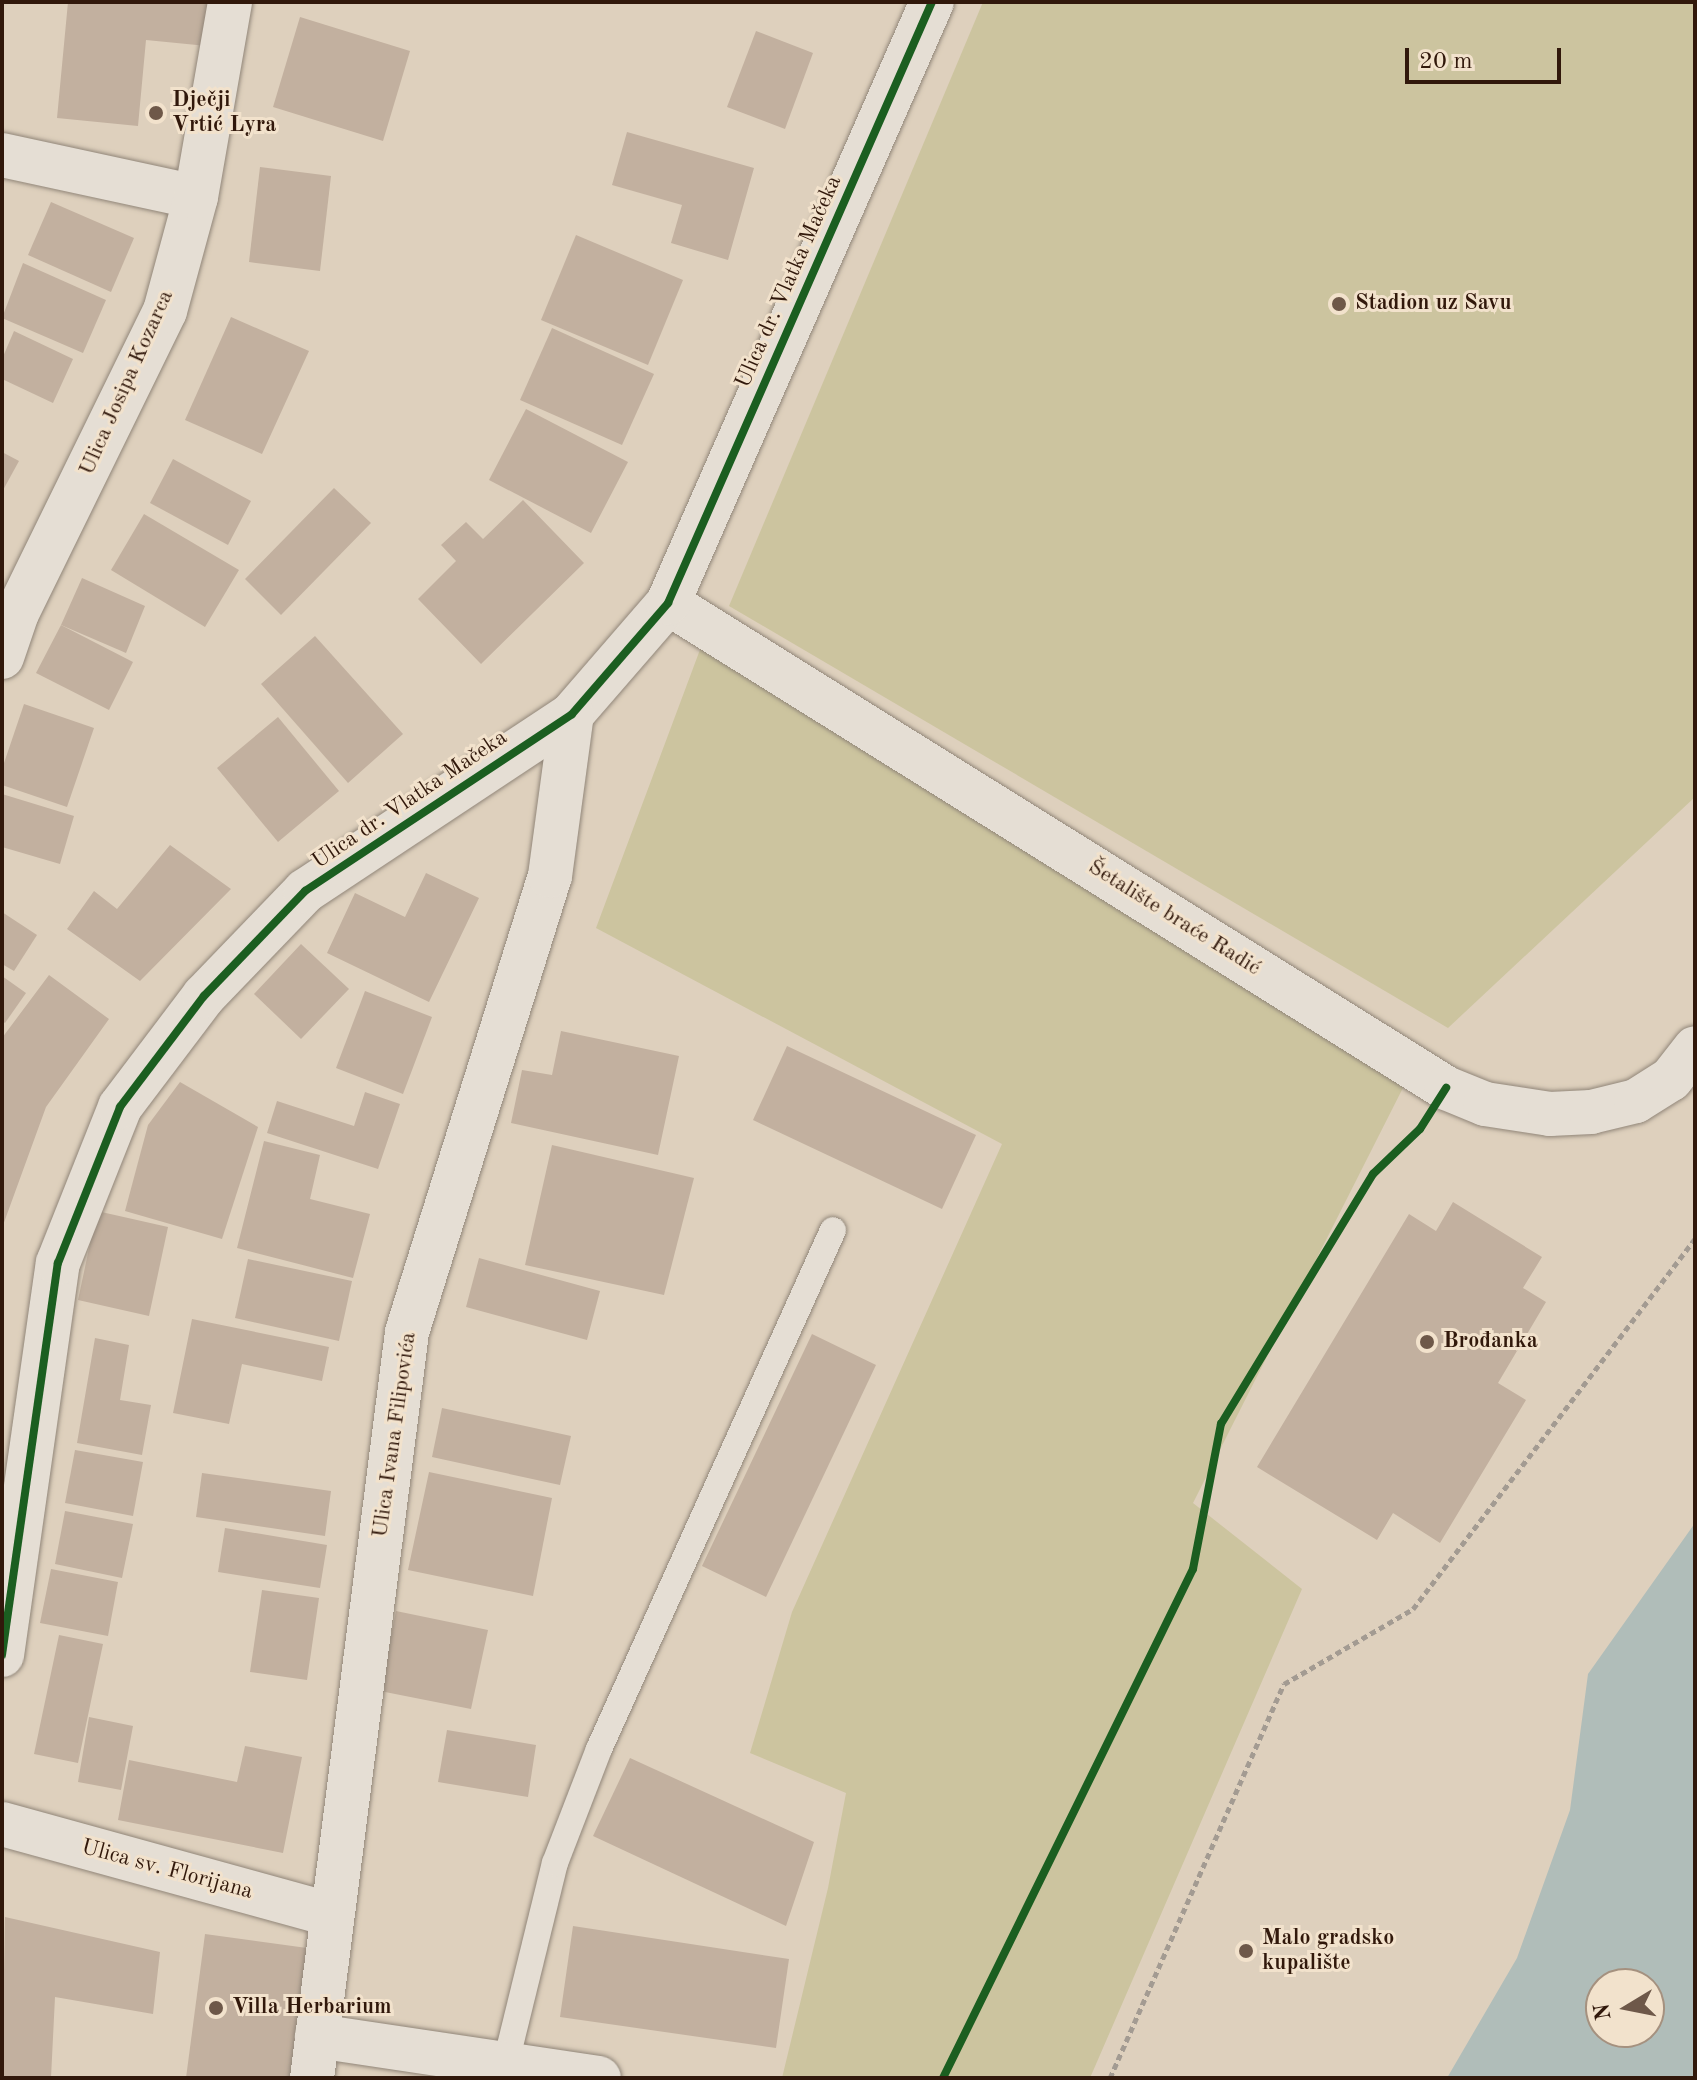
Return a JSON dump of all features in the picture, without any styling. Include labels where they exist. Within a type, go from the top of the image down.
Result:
[{"type":"street","name":"Ulica Josipa Kozarca","points":[[2,657],[17,613],[165,311],[196,197],[230,2]]},
{"type":"street","name":"Ulica dr. Vlatka Mačeka","points":[[2,1655],[58,1263],[120,1107],[204,996],[305,891],[572,714],[668,603],[932,2]]},
{"type":"street","points":[[2,155],[196,197]]},
{"type":"street","name":"Šetalište braće Radić","points":[[668,603],[1446,1088],[1485,1104],[1550,1114],[1591,1112],[1636,1101],[1671,1079],[1695,1048]]},
{"type":"street","name":"Ulica Ivana Filipovića","points":[[315,2057],[407,1332],[550,876],[572,714]]},
{"type":"street","name":"Ulica sv. Florijana","points":[[2,1824],[332,1915]]},
{"type":"street","points":[[315,2057],[506,2062],[599,2078]]},
{"type":"lane","points":[[506,2062],[555,1863],[594,1763],[833,1230]]},
{"type":"path","points":[[1110,2078],[1284,1684],[1413,1609],[1695,1239]]},
{"type":"shaded area","name":"Stadion uz Savu","points":[[983,2],[1695,2],[1695,797],[1448,1028],[729,606]]},
{"type":"shaded area","points":[[701,647],[1412,1070],[1193,1503],[1302,1589],[1090,2078],[782,2078],[828,1888],[846,1793],[750,1753],[792,1612],[1002,1144],[596,928]]},
{"type":"shaded area","points":[[1695,1523],[1695,2078],[1447,2078],[1517,1958],[1570,1810],[1588,1674]]},
{"type":"building","points":[[68,2],[211,2],[207,46],[146,40],[138,126],[57,118]]},
{"type":"building","points":[[300,17],[410,51],[383,141],[273,107]]},
{"type":"building","points":[[756,31],[813,53],[785,129],[727,107]]},
{"type":"building","points":[[627,132],[754,168],[728,260],[671,243],[682,205],[612,185]]},
{"type":"building","points":[[260,167],[331,176],[320,271],[249,262]]},
{"type":"building","points":[[51,202],[134,238],[111,292],[28,255]]},
{"type":"building","points":[[576,235],[683,280],[648,365],[541,320]]},
{"type":"building","points":[[23,263],[106,300],[83,353],[2,318]]},
{"type":"building","points":[[231,317],[309,351],[262,454],[185,420]]},
{"type":"building","points":[[552,328],[654,374],[622,445],[520,400]]},
{"type":"building","points":[[14,331],[73,359],[53,403],[2,379],[2,359]]},
{"type":"building","points":[[526,409],[628,462],[591,533],[489,480]]},
{"type":"building","points":[[2,452],[19,461],[2,492]]},
{"type":"building","points":[[173,459],[251,501],[228,545],[150,503]]},
{"type":"building","points":[[334,488],[371,523],[281,615],[245,579]]},
{"type":"building","points":[[523,500],[584,563],[481,664],[418,599],[456,561],[441,545],[466,522],[483,539]]},
{"type":"building","points":[[144,514],[239,570],[205,627],[111,570]]},
{"type":"building","points":[[82,578],[145,606],[126,653],[61,625]]},
{"type":"building","points":[[61,625],[133,662],[109,710],[36,673]]},
{"type":"building","points":[[315,636],[403,734],[348,783],[261,684]]},
{"type":"building","points":[[24,704],[94,728],[67,807],[2,785],[2,769]]},
{"type":"building","points":[[278,717],[339,791],[278,842],[217,768]]},
{"type":"building","points":[[2,794],[74,816],[60,864],[2,847]]},
{"type":"building","points":[[170,845],[231,889],[140,981],[67,929],[94,891],[117,909]]},
{"type":"building","points":[[426,873],[479,898],[429,1002],[327,953],[355,893],[405,917]]},
{"type":"building","points":[[2,912],[37,935],[14,971],[2,964]]},
{"type":"building","points":[[301,944],[349,989],[301,1039],[254,994]]},
{"type":"building","points":[[49,975],[109,1019],[46,1107],[2,1228],[2,1038]]},
{"type":"building","points":[[2,976],[26,993],[5,1023],[2,1021]]},
{"type":"building","points":[[365,991],[432,1017],[403,1094],[336,1068]]},
{"type":"building","points":[[561,1031],[679,1056],[658,1155],[511,1123],[522,1070],[552,1075]]},
{"type":"building","points":[[787,1046],[976,1135],[942,1209],[753,1120]]},
{"type":"building","points":[[180,1082],[258,1127],[222,1239],[125,1211],[148,1125]]},
{"type":"building","points":[[365,1092],[400,1104],[378,1169],[267,1133],[277,1101],[354,1126]]},
{"type":"building","points":[[264,1141],[320,1155],[310,1199],[370,1214],[353,1278],[237,1248]]},
{"type":"building","points":[[552,1145],[694,1178],[664,1295],[525,1265]]},
{"type":"building","name":"Brođanka","points":[[1453,1202],[1542,1257],[1523,1288],[1546,1302],[1498,1383],[1526,1400],[1440,1543],[1393,1513],[1377,1540],[1257,1467],[1409,1214],[1436,1231]]},
{"type":"building","points":[[97,1211],[168,1227],[149,1316],[78,1300]]},
{"type":"building","points":[[479,1258],[600,1291],[587,1340],[466,1307]]},
{"type":"building","points":[[248,1259],[352,1281],[339,1341],[235,1318]]},
{"type":"building","points":[[192,1319],[329,1347],[322,1381],[242,1364],[229,1424],[173,1413]]},
{"type":"building","points":[[812,1334],[876,1365],[766,1597],[702,1566]]},
{"type":"building","points":[[95,1338],[129,1345],[120,1400],[151,1405],[142,1455],[77,1443]]},
{"type":"building","points":[[442,1408],[571,1436],[560,1485],[432,1457]]},
{"type":"building","points":[[75,1450],[143,1462],[133,1516],[65,1503]]},
{"type":"building","points":[[429,1472],[552,1498],[533,1596],[408,1570]]},
{"type":"building","points":[[202,1473],[331,1491],[325,1536],[196,1517]]},
{"type":"building","points":[[65,1511],[133,1524],[122,1578],[55,1564]]},
{"type":"building","points":[[225,1528],[327,1545],[320,1588],[218,1572]]},
{"type":"building","points":[[51,1569],[118,1582],[108,1636],[40,1623]]},
{"type":"building","points":[[262,1590],[319,1598],[307,1680],[250,1672]]},
{"type":"building","points":[[396,1611],[488,1630],[471,1709],[380,1691]]},
{"type":"building","points":[[59,1635],[103,1644],[78,1763],[34,1754]]},
{"type":"building","points":[[89,1717],[133,1726],[121,1790],[78,1782]]},
{"type":"building","points":[[447,1730],[536,1745],[528,1797],[438,1782]]},
{"type":"building","points":[[245,1746],[302,1757],[283,1853],[118,1820],[129,1760],[237,1782]]},
{"type":"building","points":[[630,1758],[814,1842],[786,1926],[593,1836]]},
{"type":"building","points":[[5,1917],[160,1952],[153,2014],[55,1997],[51,2078],[2,2078]]},
{"type":"building","points":[[573,1926],[789,1959],[776,2048],[560,2017]]},
{"type":"building","points":[[205,1934],[307,1948],[290,2078],[186,2078]]},
{"type":"cycle path","points":[[2,1655],[58,1263],[120,1107],[204,996],[305,891],[572,714],[668,603],[932,2]]},
{"type":"cycle path","points":[[943,2078],[1193,1569],[1221,1424],[1373,1174],[1420,1129],[1446,1088]]},
{"type":"place","name":"Dječji Vrtić Lyra","points":[[156,113]]},
{"type":"place","name":"Stadion uz Savu","points":[[1339,304]]},
{"type":"place","name":"Brođanka","points":[[1427,1342]]},
{"type":"place","name":"Malo gradsko kupalište","points":[[1246,1951]]},
{"type":"place","name":"Villa Herbarium","points":[[216,2008]]}]
